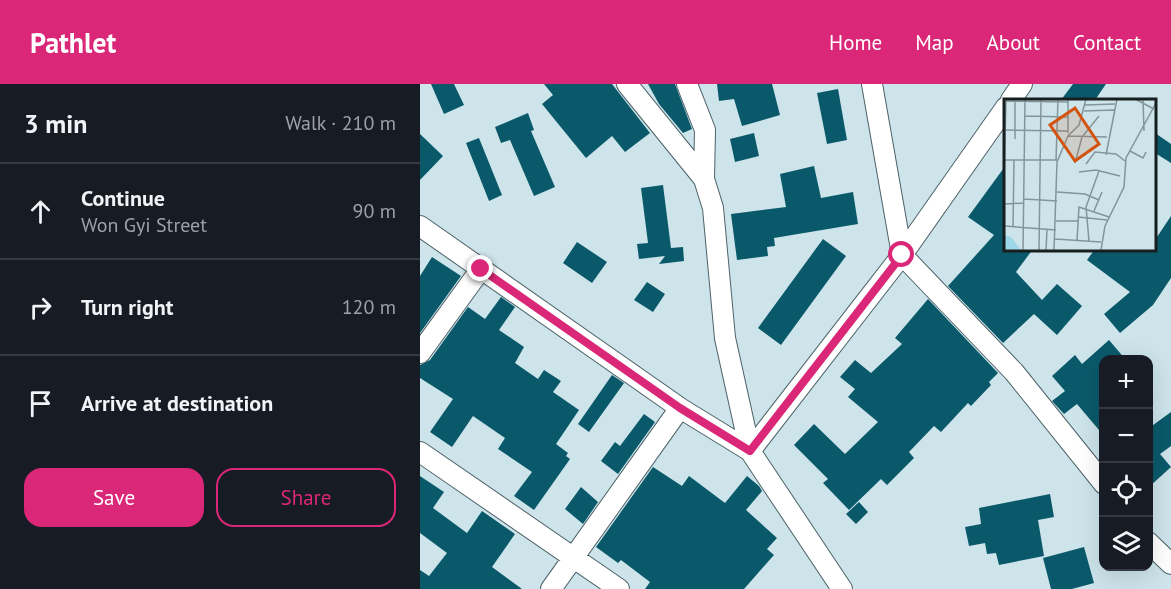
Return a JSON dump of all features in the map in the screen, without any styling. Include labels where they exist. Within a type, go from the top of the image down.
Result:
[{"type":"street","points":[[627,84],[704,179]]},
{"type":"street","points":[[687,84],[705,130],[704,179],[713,208],[725,338],[750,451],[842,589]]},
{"type":"street","points":[[872,84],[902,255],[1014,372],[1099,478]]},
{"type":"street","points":[[750,451],[902,255],[1004,112]]},
{"type":"street","points":[[420,226],[680,408],[750,451]]},
{"type":"street","points":[[420,354],[481,269]]},
{"type":"street","points":[[551,589],[680,408]]},
{"type":"street","points":[[420,452],[620,589]]},
{"type":"street","points":[[1153,546],[1171,564]]},
{"type":"building","points":[[431,84],[454,84],[464,105],[444,114]]},
{"type":"building","points":[[544,84],[612,84],[650,133],[625,152],[612,136],[586,158],[542,104],[553,95]]},
{"type":"building","points":[[648,84],[675,84],[692,129],[683,133],[659,104]]},
{"type":"building","points":[[717,84],[772,84],[780,115],[742,126],[734,99],[719,101]]},
{"type":"building","points":[[1073,84],[1106,84],[1096,99],[1062,99]]},
{"type":"building","points":[[838,89],[847,140],[827,144],[817,93]]},
{"type":"building","points":[[528,113],[534,130],[531,131],[555,187],[534,196],[510,140],[501,143],[495,127]]},
{"type":"building","points":[[754,133],[759,156],[735,162],[730,139]]},
{"type":"building","points":[[420,134],[443,156],[420,180]]},
{"type":"building","points":[[1156,134],[1171,144],[1171,163],[1156,154]]},
{"type":"building","points":[[479,138],[502,195],[489,201],[466,143]]},
{"type":"building","points":[[814,166],[821,198],[853,192],[858,224],[774,238],[775,246],[767,247],[768,256],[737,260],[731,214],[786,207],[780,174]]},
{"type":"building","points":[[1004,168],[1004,250],[1032,250],[1016,272],[1042,300],[1057,284],[1082,306],[1057,335],[1034,314],[1003,343],[948,286],[994,235],[968,217]]},
{"type":"building","points":[[663,185],[671,248],[683,247],[684,261],[659,264],[665,256],[639,259],[637,244],[648,243],[641,188]]},
{"type":"building","points":[[1171,216],[1171,278],[1153,305],[1120,333],[1104,314],[1130,292],[1087,260],[1094,250],[1156,250],[1156,238]]},
{"type":"building","points":[[823,239],[846,256],[781,345],[758,328]]},
{"type":"building","points":[[577,242],[607,262],[592,283],[563,263]]},
{"type":"building","points":[[432,257],[461,276],[420,333],[420,276]]},
{"type":"building","points":[[647,282],[665,294],[653,312],[634,300]]},
{"type":"building","points":[[501,297],[515,307],[499,330],[524,347],[515,363],[538,379],[544,370],[561,381],[553,392],[579,410],[556,444],[568,453],[566,456],[570,459],[534,510],[514,496],[532,472],[498,449],[505,438],[473,416],[452,447],[430,432],[453,399],[420,378],[420,365],[430,360],[468,307],[485,319]]},
{"type":"building","points":[[928,299],[998,373],[989,382],[991,385],[971,406],[968,403],[941,432],[934,426],[909,452],[914,458],[887,485],[881,479],[849,510],[823,483],[828,479],[794,445],[814,424],[845,454],[878,422],[848,397],[855,389],[840,377],[855,360],[871,373],[902,344],[895,338]]},
{"type":"building","points":[[1109,340],[1122,355],[1099,355],[1099,430],[1077,404],[1064,414],[1052,401],[1065,391],[1052,376],[1075,355],[1082,364]]},
{"type":"building","points":[[612,375],[624,383],[589,432],[578,424]]},
{"type":"building","points":[[1171,412],[1171,446],[1160,454],[1171,467],[1153,483],[1153,463],[1153,425]]},
{"type":"building","points":[[644,414],[655,422],[618,474],[601,461],[615,442],[620,446]]},
{"type":"building","points":[[653,467],[682,486],[689,476],[725,503],[747,476],[759,486],[762,491],[746,510],[777,538],[767,549],[774,555],[744,589],[645,589],[650,582],[621,560],[618,563],[596,547]]},
{"type":"building","points":[[420,476],[444,492],[433,508],[467,533],[482,511],[515,534],[492,567],[522,589],[420,589],[420,570],[429,576],[447,553],[420,533]]},
{"type":"building","points":[[581,487],[598,502],[583,524],[565,509]]},
{"type":"building","points":[[1050,494],[1054,517],[1038,520],[1044,556],[999,565],[996,553],[987,554],[985,543],[969,546],[965,527],[981,524],[979,508]]},
{"type":"building","points":[[859,502],[868,512],[856,524],[846,514]]},
{"type":"building","points":[[1084,547],[1094,583],[1072,589],[1051,589],[1043,558]]},
{"type":"route","points":[[481,269],[680,408],[750,451],[902,255]]}]
